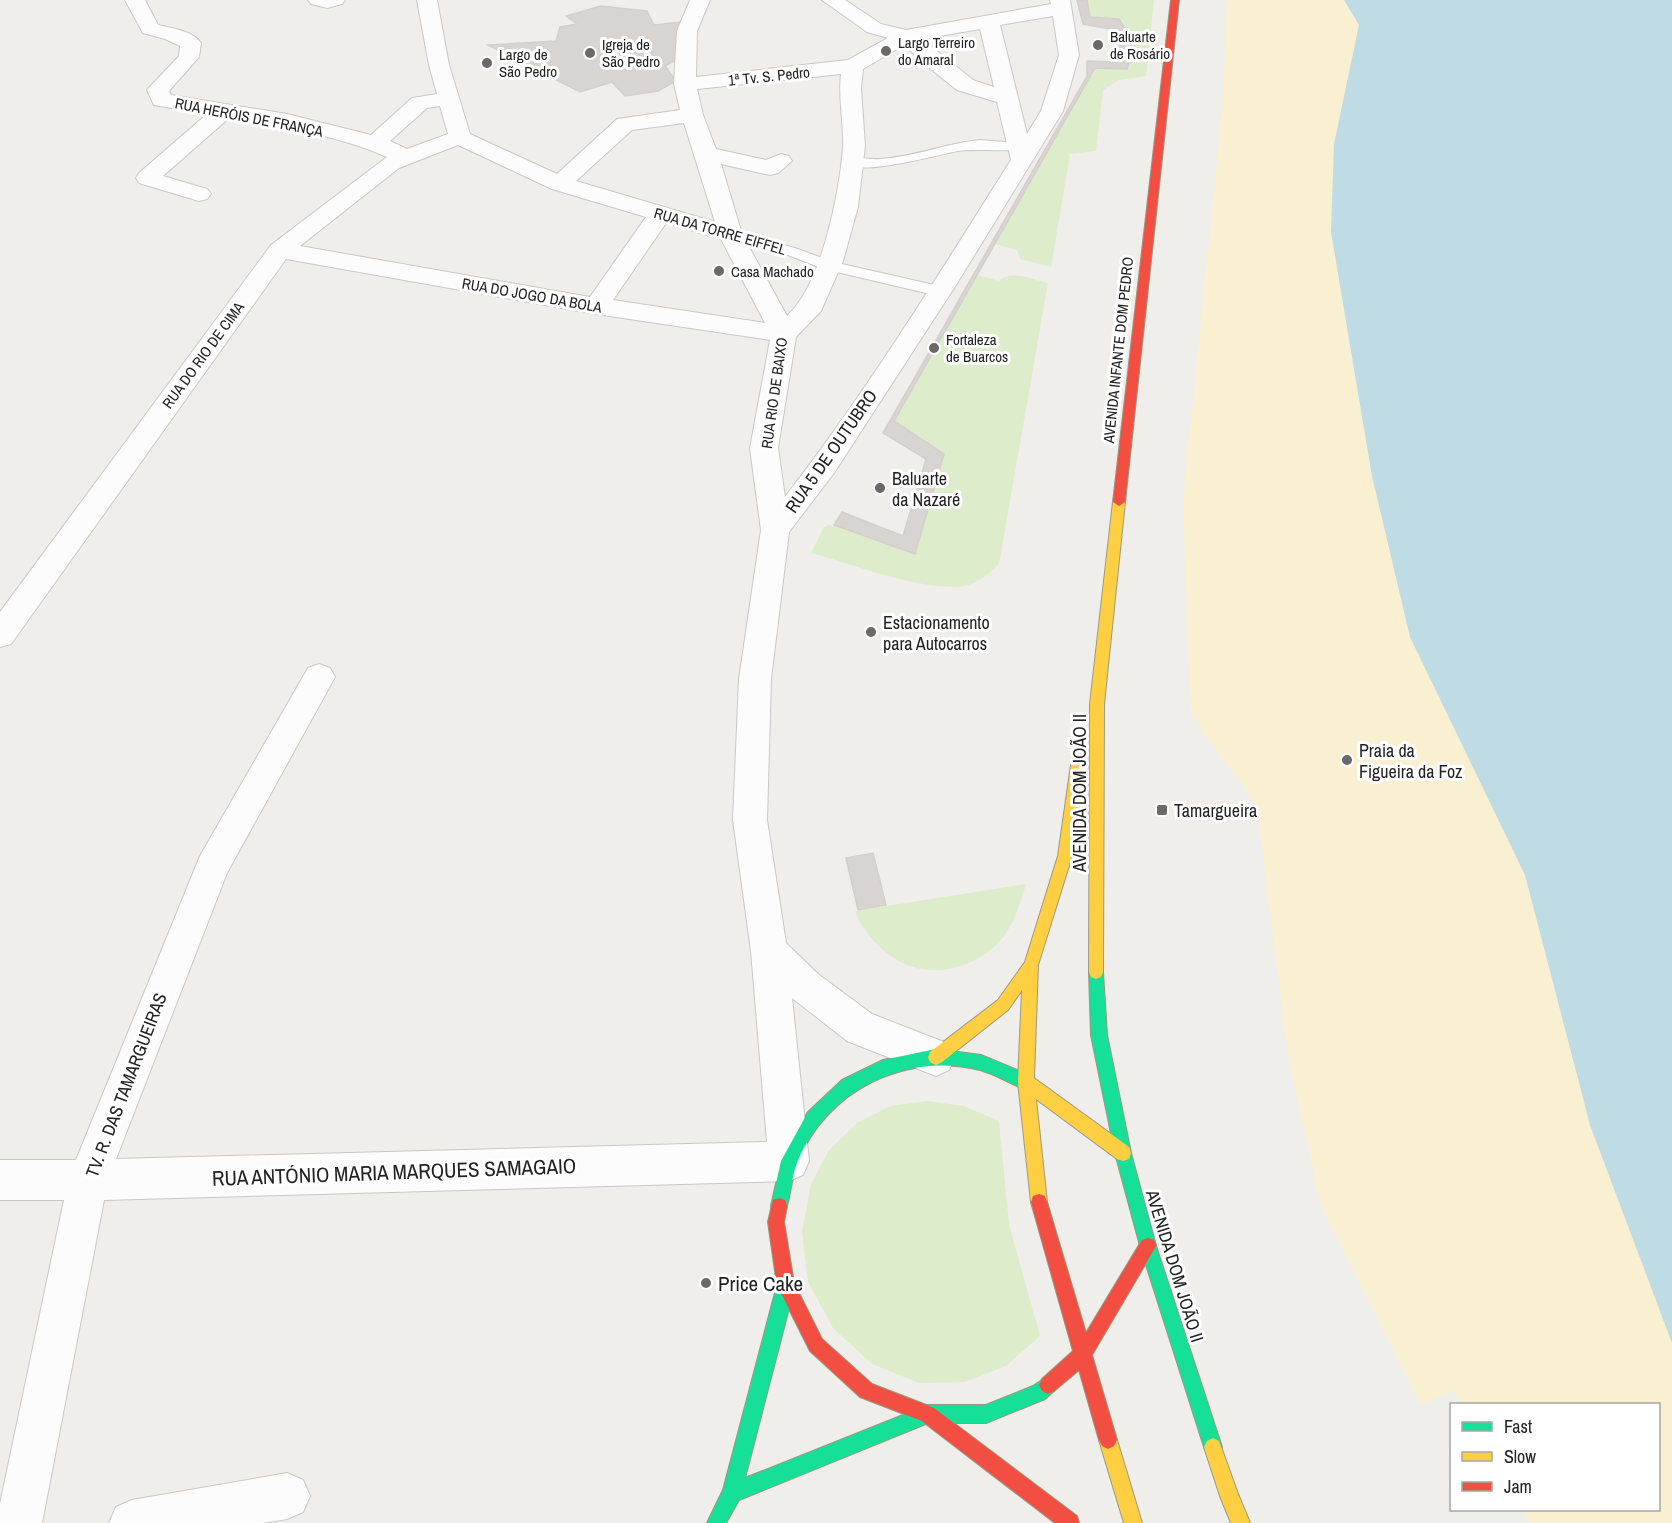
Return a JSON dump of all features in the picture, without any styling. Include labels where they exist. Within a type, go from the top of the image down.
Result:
[{"type":"street","name":"RUA HERÓIS DE FRANÇA","points":[[135,0],[150,29],[172,34],[191,43],[189,57],[158,90],[162,100],[287,121],[375,143],[406,157]]},
{"type":"street","points":[[318,0],[327,2],[335,0]]},
{"type":"street","points":[[427,0],[439,65],[460,138]]},
{"type":"street","name":"AVENIDA INFANTE DOM PEDRO","points":[[1097,704],[1141,289],[1175,0]]},
{"type":"street","name":"RUA RIO DE BAIXO","points":[[705,1],[687,31],[685,84],[692,115],[707,154],[730,234],[784,334],[764,448],[775,530]]},
{"type":"street","points":[[837,1],[874,28],[906,36],[939,66],[965,85],[1007,98]]},
{"type":"street","points":[[784,334],[808,311],[829,266],[846,207],[854,146],[850,88],[853,66],[906,36],[989,23],[1061,4]]},
{"type":"street","name":"RUA 5 DE OUTUBRO","points":[[789,1161],[769,951],[750,820],[755,679],[775,530],[824,466],[939,291],[1020,153],[1052,111],[1069,55],[1061,4]]},
{"type":"street","points":[[989,23],[1020,153]]},
{"type":"street","name":"1ª Tv. S. Pedro","points":[[685,84],[853,66]]},
{"type":"street","points":[[375,143],[420,103],[450,98]]},
{"type":"street","points":[[199,194],[147,178],[223,112]]},
{"type":"street","points":[[560,184],[625,124],[692,115]]},
{"type":"street","name":"RUA DO RIO DE CIMA","points":[[0,635],[280,250],[391,163],[460,138]]},
{"type":"street","name":"RUA DA TORRE EIFFEL","points":[[460,138],[560,184],[730,234]]},
{"type":"street","points":[[707,154],[770,168],[781,161]]},
{"type":"street","points":[[596,306],[661,213]]},
{"type":"street","name":"RUA DO JOGO DA BOLA","points":[[280,250],[596,306],[784,334]]},
{"type":"street","name":"TV. R. DAS TAMARGUEIRAS","points":[[19,1523],[88,1180],[212,867],[319,677]]},
{"type":"street","name":"AVENIDA DOM JOÃO II","points":[[1097,704],[1081,743],[1065,856],[1031,965],[1026,1082],[1040,1211],[1133,1523]]},
{"type":"street","name":"AVENIDA DOM JOÃO II","points":[[1097,704],[1095,952],[1099,1035],[1123,1153],[1148,1246],[1228,1496],[1241,1523]]},
{"type":"street","points":[[769,951],[805,986],[860,1028],[936,1058]]},
{"type":"street","points":[[936,1058],[1003,1005],[1031,965]]},
{"type":"street","points":[[1070,1523],[928,1414],[866,1391],[816,1345],[786,1285],[776,1221],[789,1161],[814,1118],[848,1086],[889,1065],[936,1058],[981,1063],[1026,1082],[1123,1153]]},
{"type":"street","name":"RUA ANTÓNIO MARIA MARQUES SAMAGAIO","points":[[0,1180],[88,1180],[789,1161]]},
{"type":"street","points":[[732,1493],[928,1414],[986,1414],[1039,1393],[1082,1354],[1148,1246]]},
{"type":"street","points":[[716,1523],[732,1493],[786,1285]]},
{"type":"street","points":[[132,1523],[287,1496]]},
{"type":"lane","points":[[851,164],[884,163],[970,145],[1020,153]]},
{"type":"lane","name":"RUA DA TORRE EIFFEL","points":[[730,234],[829,266],[939,291]]},
{"type":"green space","points":[[1087,0],[1154,0],[1146,76],[1119,80],[1103,90],[1096,151],[1070,154],[1051,267],[1020,259],[1017,250],[995,244],[1095,68],[1127,69],[1135,46],[1119,20],[1090,17]]},
{"type":"green space","points":[[978,275],[999,281],[1016,276],[1048,283],[999,564],[974,583],[948,587],[909,581],[811,553],[824,527],[829,525],[916,553],[944,454],[894,421]]},
{"type":"green space","points":[[1026,884],[1011,924],[996,945],[975,960],[951,968],[925,970],[895,959],[870,937],[855,911]]},
{"type":"green space","points":[[927,1101],[964,1106],[999,1121],[1009,1224],[1040,1336],[1006,1366],[965,1382],[919,1383],[872,1364],[833,1328],[808,1282],[802,1232],[811,1184],[829,1150],[857,1123],[890,1106]]},
{"type":"sand","name":"Praia da Figueira da Foz","points":[[1227,0],[1344,0],[1359,25],[1334,144],[1348,338],[1372,476],[1410,637],[1525,875],[1590,1125],[1672,1343],[1672,1523],[1530,1523],[1523,1511],[1660,1511],[1660,1403],[1461,1403],[1453,1390],[1421,1405],[1321,1206],[1288,1054],[1257,806],[1191,714],[1183,500],[1223,103]]},
{"type":"water","points":[[1344,0],[1672,0],[1672,1343],[1590,1125],[1525,875],[1410,637],[1372,476],[1331,232],[1334,144],[1359,25]]},
{"type":"building","name":"Fortaleza de Buarcos","points":[[1077,0],[1087,0],[1090,17],[1119,19],[1135,46],[1127,69],[1095,68],[894,421],[944,454],[915,554],[834,525],[842,512],[903,536],[926,459],[883,433],[1087,76],[1087,61],[1114,62],[1117,42],[1110,29],[1083,24]]},
{"type":"building","name":"Igreja de São Pedro","points":[[601,6],[647,11],[654,25],[681,22],[676,60],[665,66],[676,81],[658,91],[625,96],[612,82],[580,92],[488,45],[556,41],[560,27],[577,24],[566,16]]},
{"type":"building","points":[[873,853],[886,905],[858,910],[846,858]]},
{"type":"traffic: fast","points":[[1096,972],[1099,1035],[1123,1153],[1148,1246],[1213,1447]]},
{"type":"traffic: fast","points":[[779,1206],[789,1161],[814,1118],[848,1086],[889,1065],[936,1057],[981,1063],[1026,1082]]},
{"type":"traffic: fast","points":[[716,1523],[732,1493],[786,1285]]},
{"type":"traffic: fast","points":[[732,1493],[928,1414],[986,1414],[1039,1393],[1048,1385]]},
{"type":"traffic: slow","points":[[1096,972],[1097,704],[1119,502]]},
{"type":"traffic: slow","points":[[1039,1202],[1026,1082],[1031,965],[1065,856],[1080,751]]},
{"type":"traffic: slow","points":[[936,1057],[1003,1005],[1031,965]]},
{"type":"traffic: slow","points":[[1026,1082],[1123,1153]]},
{"type":"traffic: slow","points":[[1108,1440],[1133,1523]]},
{"type":"traffic: slow","points":[[1213,1447],[1229,1496],[1241,1523]]},
{"type":"traffic: jam","points":[[1119,502],[1175,0]]},
{"type":"traffic: jam","points":[[1039,1202],[1108,1440]]},
{"type":"traffic: jam","points":[[779,1206],[776,1222],[786,1285],[816,1345],[866,1391],[928,1414],[1070,1523]]},
{"type":"traffic: jam","points":[[1048,1385],[1082,1355],[1148,1246]]},
{"type":"place","name":"Baluarte de Rosário","points":[[1098,45]]},
{"type":"place","name":"Largo Terreiro do Amaral","points":[[886,51]]},
{"type":"place","name":"Igreja de São Pedro","points":[[590,53]]},
{"type":"place","name":"Largo de São Pedro","points":[[487,63]]},
{"type":"place","name":"Casa Machado","points":[[719,271]]},
{"type":"place","name":"Fortaleza de Buarcos","points":[[934,348]]},
{"type":"place","name":"Baluarte da Nazaré","points":[[880,488]]},
{"type":"place","name":"Estacionamento para Autocarros","points":[[871,632]]},
{"type":"place","name":"Praia da Figueira da Foz","points":[[1347,760]]},
{"type":"place","name":"Tamargueira","points":[[1162,810]]},
{"type":"place","name":"Price Cake","points":[[706,1283]]}]
